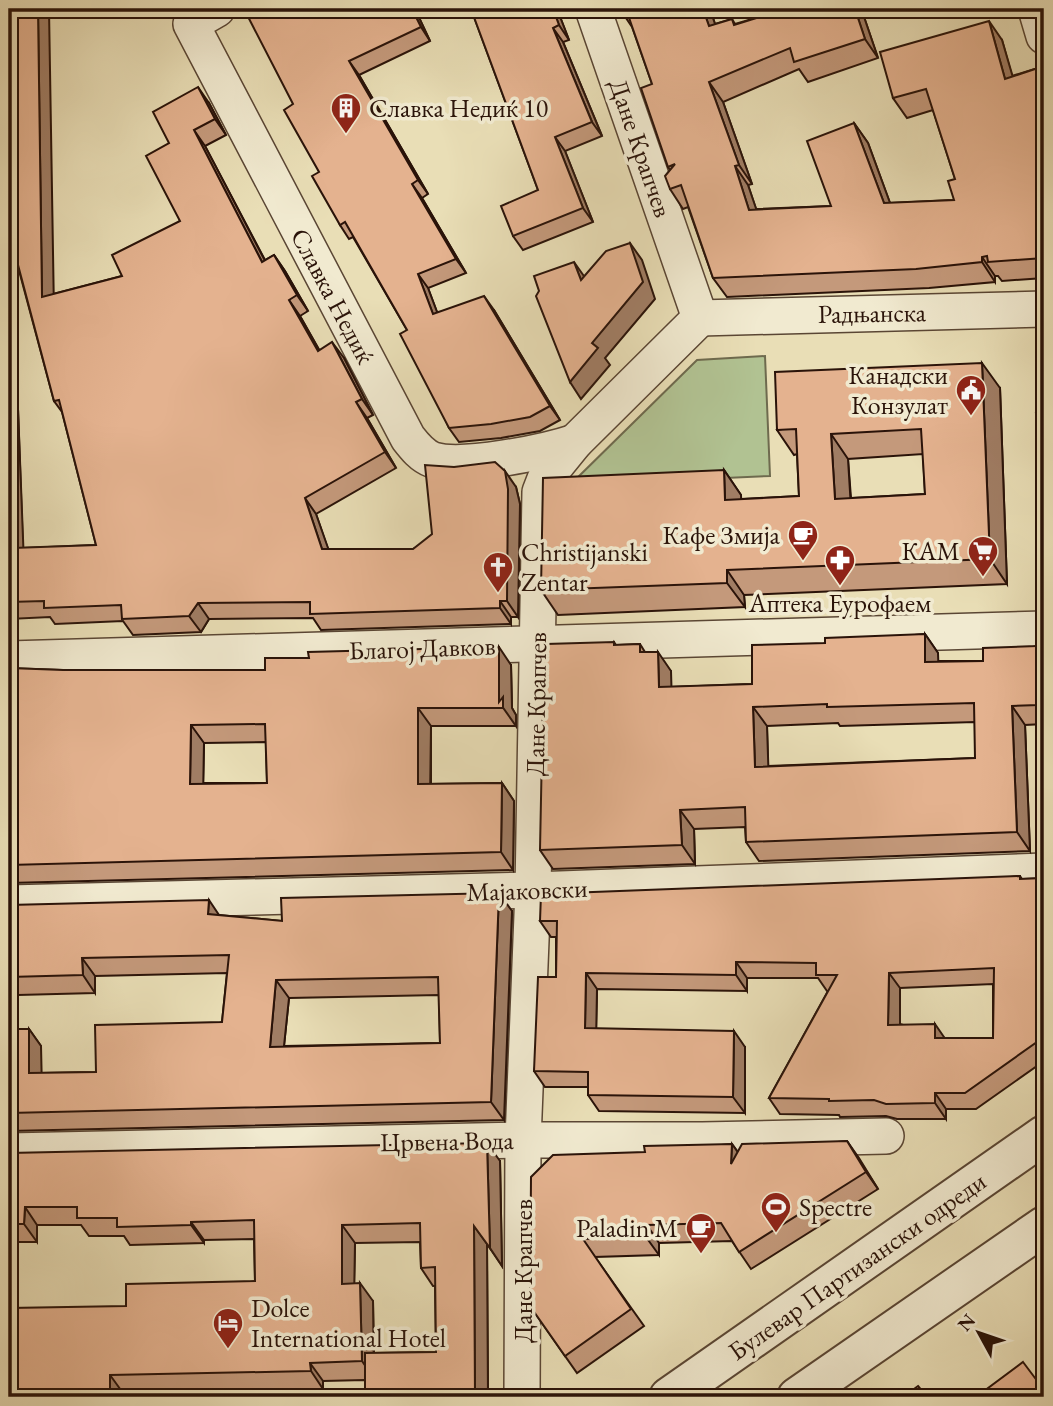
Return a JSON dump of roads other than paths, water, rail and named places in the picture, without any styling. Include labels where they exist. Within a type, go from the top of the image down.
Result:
[{"type":"street","name":"Славка Недиќ","points":[[217,9],[191,24],[412,444],[427,457],[441,462],[504,458],[545,451],[575,442]]},
{"type":"street","name":"Дане Крапчев","points":[[522,1397],[523,1140],[533,890],[540,492],[545,479],[575,442],[700,318],[593,9]]},
{"type":"street","points":[[1036,9],[1044,36]]},
{"type":"street","name":"Радњанска","points":[[700,318],[1044,309]]},
{"type":"street","name":"Благој Давков","points":[[9,659],[1044,629]]},
{"type":"street","name":"Мајаковски","points":[[9,903],[533,890],[1044,871]]},
{"type":"street","name":"Булевар Партизански одреди","points":[[669,1397],[1044,1135]]},
{"type":"street","name":"Црвена Вода","points":[[9,1151],[523,1140],[886,1136]]},
{"type":"street","points":[[797,1397],[1044,1226]]},
{"type":"place","name":"Славка Недиќ 10","points":[[346,135]]},
{"type":"place","name":"Канадски Конзулат","points":[[971,417]]},
{"type":"place","name":"Кафе Змија","points":[[803,562]]},
{"type":"place","name":"КАМ","points":[[983,578]]},
{"type":"place","name":"Аптека Еурофаем","points":[[840,587]]},
{"type":"place","name":"Christijanski Zentar","points":[[498,594]]},
{"type":"place","name":"Spectre","points":[[776,1234]]},
{"type":"place","name":"Paladin M","points":[[701,1255]]},
{"type":"place","name":"Dolce International Hotel","points":[[228,1350]]}]
